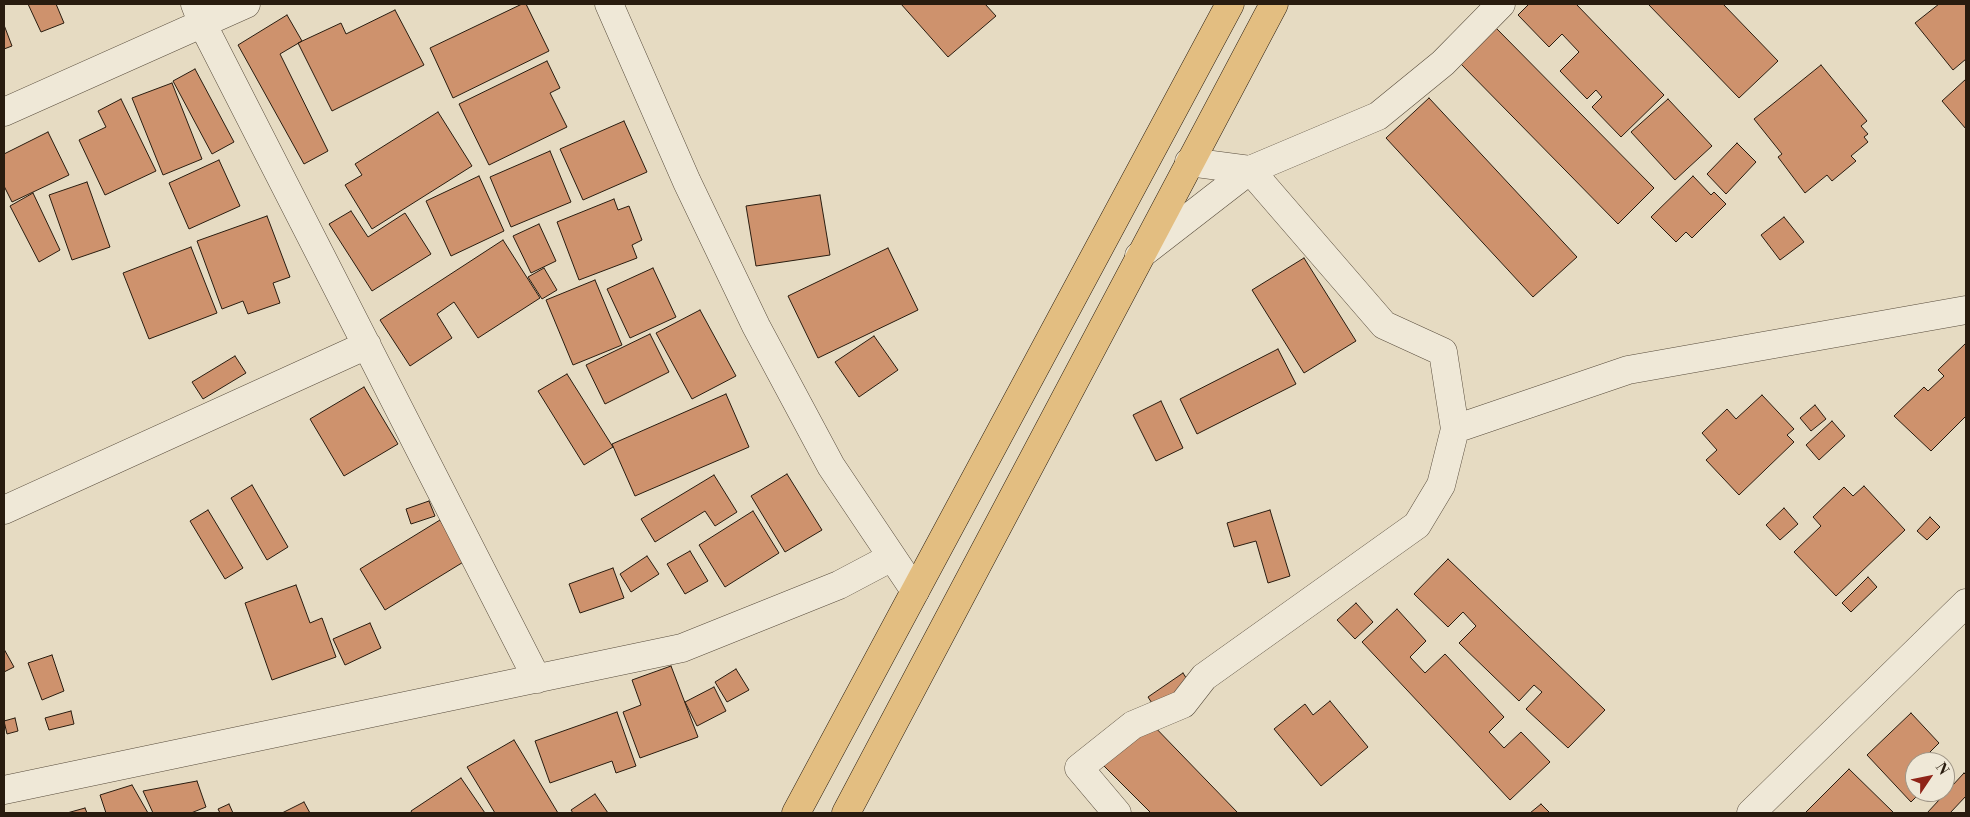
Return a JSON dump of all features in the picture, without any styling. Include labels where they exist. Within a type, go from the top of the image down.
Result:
[{"type":"main road","points":[[796,813],[1230,4]]},
{"type":"main road","points":[[846,813],[1274,4]]},
{"type":"street","points":[[4,112],[199,14],[246,4]]},
{"type":"street","points":[[609,4],[687,182],[756,326],[831,466],[915,591]]},
{"type":"street","points":[[1139,256],[1250,170],[1378,116],[1443,63],[1501,4]]},
{"type":"street","points":[[199,14],[537,679]]},
{"type":"street","points":[[1117,813],[1079,768],[1133,725],[1182,704],[1204,677],[1417,525],[1441,485],[1454,429],[1443,352],[1384,325],[1250,170],[1189,162]]},
{"type":"street","points":[[1454,429],[1628,370],[1966,310]]},
{"type":"street","points":[[4,510],[366,345]]},
{"type":"street","points":[[4,790],[682,648],[839,585],[892,556]]},
{"type":"street","points":[[1751,813],[1966,603]]},
{"type":"building","points":[[28,4],[56,4],[64,23],[41,32]]},
{"type":"building","points":[[522,4],[526,4],[549,51],[453,98],[430,48]]},
{"type":"building","points":[[901,4],[985,4],[996,16],[948,57]]},
{"type":"building","points":[[1529,4],[1576,4],[1664,95],[1621,137],[1592,107],[1602,97],[1596,90],[1587,99],[1560,71],[1579,52],[1562,34],[1549,47],[1518,15]]},
{"type":"building","points":[[1648,4],[1723,4],[1778,61],[1739,98]]},
{"type":"building","points":[[1939,4],[1966,4],[1966,59],[1953,70],[1915,23]]},
{"type":"building","points":[[395,10],[424,65],[332,111],[298,43],[341,23],[346,34]]},
{"type":"building","points":[[287,15],[302,41],[280,54],[328,151],[304,164],[238,45]]},
{"type":"building","points":[[4,25],[12,46],[4,49]]},
{"type":"building","points":[[1496,28],[1654,188],[1618,224],[1460,63]]},
{"type":"building","points":[[547,61],[560,88],[550,93],[567,127],[489,165],[459,104]]},
{"type":"building","points":[[1821,65],[1867,121],[1861,126],[1868,134],[1864,137],[1868,142],[1851,156],[1856,161],[1832,181],[1827,175],[1805,193],[1778,157],[1782,154],[1754,119]]},
{"type":"building","points":[[195,69],[234,142],[212,154],[173,81]]},
{"type":"building","points":[[1966,79],[1966,129],[1942,101]]},
{"type":"building","points":[[172,83],[202,159],[163,175],[132,98]]},
{"type":"building","points":[[1429,98],[1577,257],[1533,297],[1386,138]]},
{"type":"building","points":[[121,99],[156,171],[105,195],[79,140],[106,127],[98,111]]},
{"type":"building","points":[[1668,99],[1712,146],[1675,180],[1631,132]]},
{"type":"building","points":[[438,112],[472,166],[372,229],[345,185],[362,175],[355,164]]},
{"type":"building","points":[[624,121],[647,172],[583,200],[560,149]]},
{"type":"building","points":[[48,132],[69,175],[12,202],[4,186],[4,154]]},
{"type":"building","points":[[1737,143],[1756,162],[1726,194],[1707,174]]},
{"type":"building","points":[[550,151],[571,202],[511,227],[490,177]]},
{"type":"building","points":[[219,160],[240,206],[189,229],[169,183]]},
{"type":"building","points":[[479,176],[504,231],[451,256],[426,201]]},
{"type":"building","points":[[1693,176],[1711,195],[1714,192],[1726,204],[1692,238],[1686,232],[1676,242],[1651,217]]},
{"type":"building","points":[[87,182],[110,247],[72,260],[49,195]]},
{"type":"building","points":[[33,193],[60,250],[39,262],[10,206]]},
{"type":"building","points":[[820,195],[830,255],[756,266],[746,206]]},
{"type":"building","points":[[614,199],[618,210],[629,206],[642,240],[632,245],[637,258],[579,280],[557,222]]},
{"type":"building","points":[[351,211],[368,237],[405,213],[431,254],[372,291],[329,224]]},
{"type":"building","points":[[267,216],[290,277],[273,283],[280,303],[248,314],[243,301],[222,309],[197,241]]},
{"type":"building","points":[[1784,217],[1804,242],[1780,260],[1761,235]]},
{"type":"building","points":[[539,224],[556,261],[531,273],[513,236]]},
{"type":"building","points":[[503,240],[540,298],[478,338],[454,302],[437,314],[452,338],[410,366],[380,320]]},
{"type":"building","points":[[191,247],[217,313],[149,339],[123,273]]},
{"type":"building","points":[[888,248],[918,310],[818,358],[788,296]]},
{"type":"building","points":[[1304,258],[1356,341],[1304,373],[1252,290]]},
{"type":"building","points":[[544,268],[557,290],[542,299],[528,277]]},
{"type":"building","points":[[653,268],[676,317],[630,338],[607,289]]},
{"type":"building","points":[[595,280],[622,345],[573,365],[546,300]]},
{"type":"building","points":[[700,310],[736,376],[692,399],[656,333]]},
{"type":"building","points":[[650,334],[669,372],[605,404],[586,365]]},
{"type":"building","points":[[874,336],[898,370],[859,397],[835,362]]},
{"type":"building","points":[[1966,343],[1966,416],[1931,451],[1894,416],[1924,387],[1928,391],[1944,376],[1938,370]]},
{"type":"building","points":[[1278,349],[1296,384],[1197,434],[1180,399]]},
{"type":"building","points":[[235,356],[246,373],[203,399],[192,382]]},
{"type":"building","points":[[567,374],[613,447],[584,465],[538,391]]},
{"type":"building","points":[[364,387],[398,444],[344,476],[310,419]]},
{"type":"building","points":[[726,394],[749,447],[635,496],[612,444]]},
{"type":"building","points":[[1762,395],[1794,429],[1787,435],[1794,442],[1739,495],[1706,460],[1717,450],[1702,433],[1727,409],[1736,419]]},
{"type":"building","points":[[1161,401],[1183,448],[1156,461],[1133,415]]},
{"type":"building","points":[[1815,405],[1826,419],[1811,431],[1800,418]]},
{"type":"building","points":[[1832,421],[1845,436],[1819,460],[1806,445]]},
{"type":"building","points":[[787,474],[822,530],[785,552],[751,496]]},
{"type":"building","points":[[714,475],[737,512],[715,526],[705,511],[655,542],[641,519]]},
{"type":"building","points":[[252,485],[288,547],[267,560],[231,498]]},
{"type":"building","points":[[1864,486],[1905,530],[1836,596],[1794,552],[1821,526],[1813,517],[1844,487],[1853,496]]},
{"type":"building","points":[[429,501],[435,516],[411,524],[406,509]]},
{"type":"building","points":[[1784,508],[1798,524],[1780,540],[1766,525]]},
{"type":"building","points":[[208,510],[243,568],[225,579],[190,521]]},
{"type":"building","points":[[1270,510],[1290,576],[1268,583],[1256,541],[1234,547],[1227,523]]},
{"type":"building","points":[[753,511],[779,553],[725,587],[699,545]]},
{"type":"building","points":[[1930,517],[1940,527],[1927,540],[1917,531]]},
{"type":"building","points":[[440,520],[465,561],[385,610],[360,569]]},
{"type":"building","points":[[690,551],[708,581],[685,594],[667,564]]},
{"type":"building","points":[[647,556],[659,574],[631,592],[620,574]]},
{"type":"building","points":[[1448,559],[1605,710],[1568,748],[1526,709],[1542,692],[1534,685],[1519,701],[1459,643],[1476,626],[1463,612],[1448,627],[1414,594]]},
{"type":"building","points":[[613,568],[624,598],[580,613],[569,584]]},
{"type":"building","points":[[1868,577],[1877,587],[1851,612],[1842,603]]},
{"type":"building","points":[[296,585],[310,623],[322,618],[336,657],[272,680],[245,603]]},
{"type":"building","points":[[1356,603],[1373,622],[1355,639],[1337,620]]},
{"type":"building","points":[[1397,609],[1426,641],[1410,657],[1425,673],[1445,654],[1504,717],[1489,732],[1504,748],[1521,732],[1550,762],[1510,800],[1362,642]]},
{"type":"building","points":[[370,623],[381,648],[345,665],[333,639]]},
{"type":"building","points":[[4,649],[14,667],[4,672]]},
{"type":"building","points":[[52,655],[64,691],[42,700],[28,663]]},
{"type":"building","points":[[671,666],[698,737],[640,758],[623,712],[641,705],[632,680]]},
{"type":"building","points":[[736,669],[749,690],[727,702],[715,682]]},
{"type":"building","points":[[1183,673],[1192,687],[1157,711],[1148,697]]},
{"type":"building","points":[[714,687],[726,711],[697,726],[685,702]]},
{"type":"building","points":[[1330,701],[1368,747],[1321,786],[1274,729],[1305,704],[1313,715]]},
{"type":"building","points":[[71,711],[74,724],[49,730],[45,718]]},
{"type":"building","points":[[617,712],[636,766],[616,773],[612,761],[550,783],[535,741]]},
{"type":"building","points":[[1911,713],[1939,743],[1930,752],[1905,752],[1905,796],[1867,755]]},
{"type":"building","points":[[15,718],[18,731],[7,734],[4,721]]},
{"type":"building","points":[[1148,720],[1238,813],[1151,813],[1103,765]]},
{"type":"building","points":[[514,740],[558,813],[495,813],[467,767]]},
{"type":"building","points":[[1849,769],[1894,813],[1806,812]]},
{"type":"building","points":[[1964,773],[1966,775],[1966,796],[1950,813],[1927,813],[1937,802],[1955,802],[1955,783]]},
{"type":"building","points":[[461,778],[485,813],[412,813],[411,811]]},
{"type":"building","points":[[197,781],[206,807],[191,813],[153,813],[143,791]]},
{"type":"building","points":[[132,785],[148,813],[106,813],[100,795]]},
{"type":"building","points":[[595,794],[608,813],[573,813],[571,810]]},
{"type":"building","points":[[304,802],[310,813],[282,813]]},
{"type":"building","points":[[229,804],[233,813],[220,813],[218,809]]},
{"type":"building","points":[[1541,804],[1550,813],[1530,813]]},
{"type":"building","points":[[85,808],[87,813],[67,813]]}]
